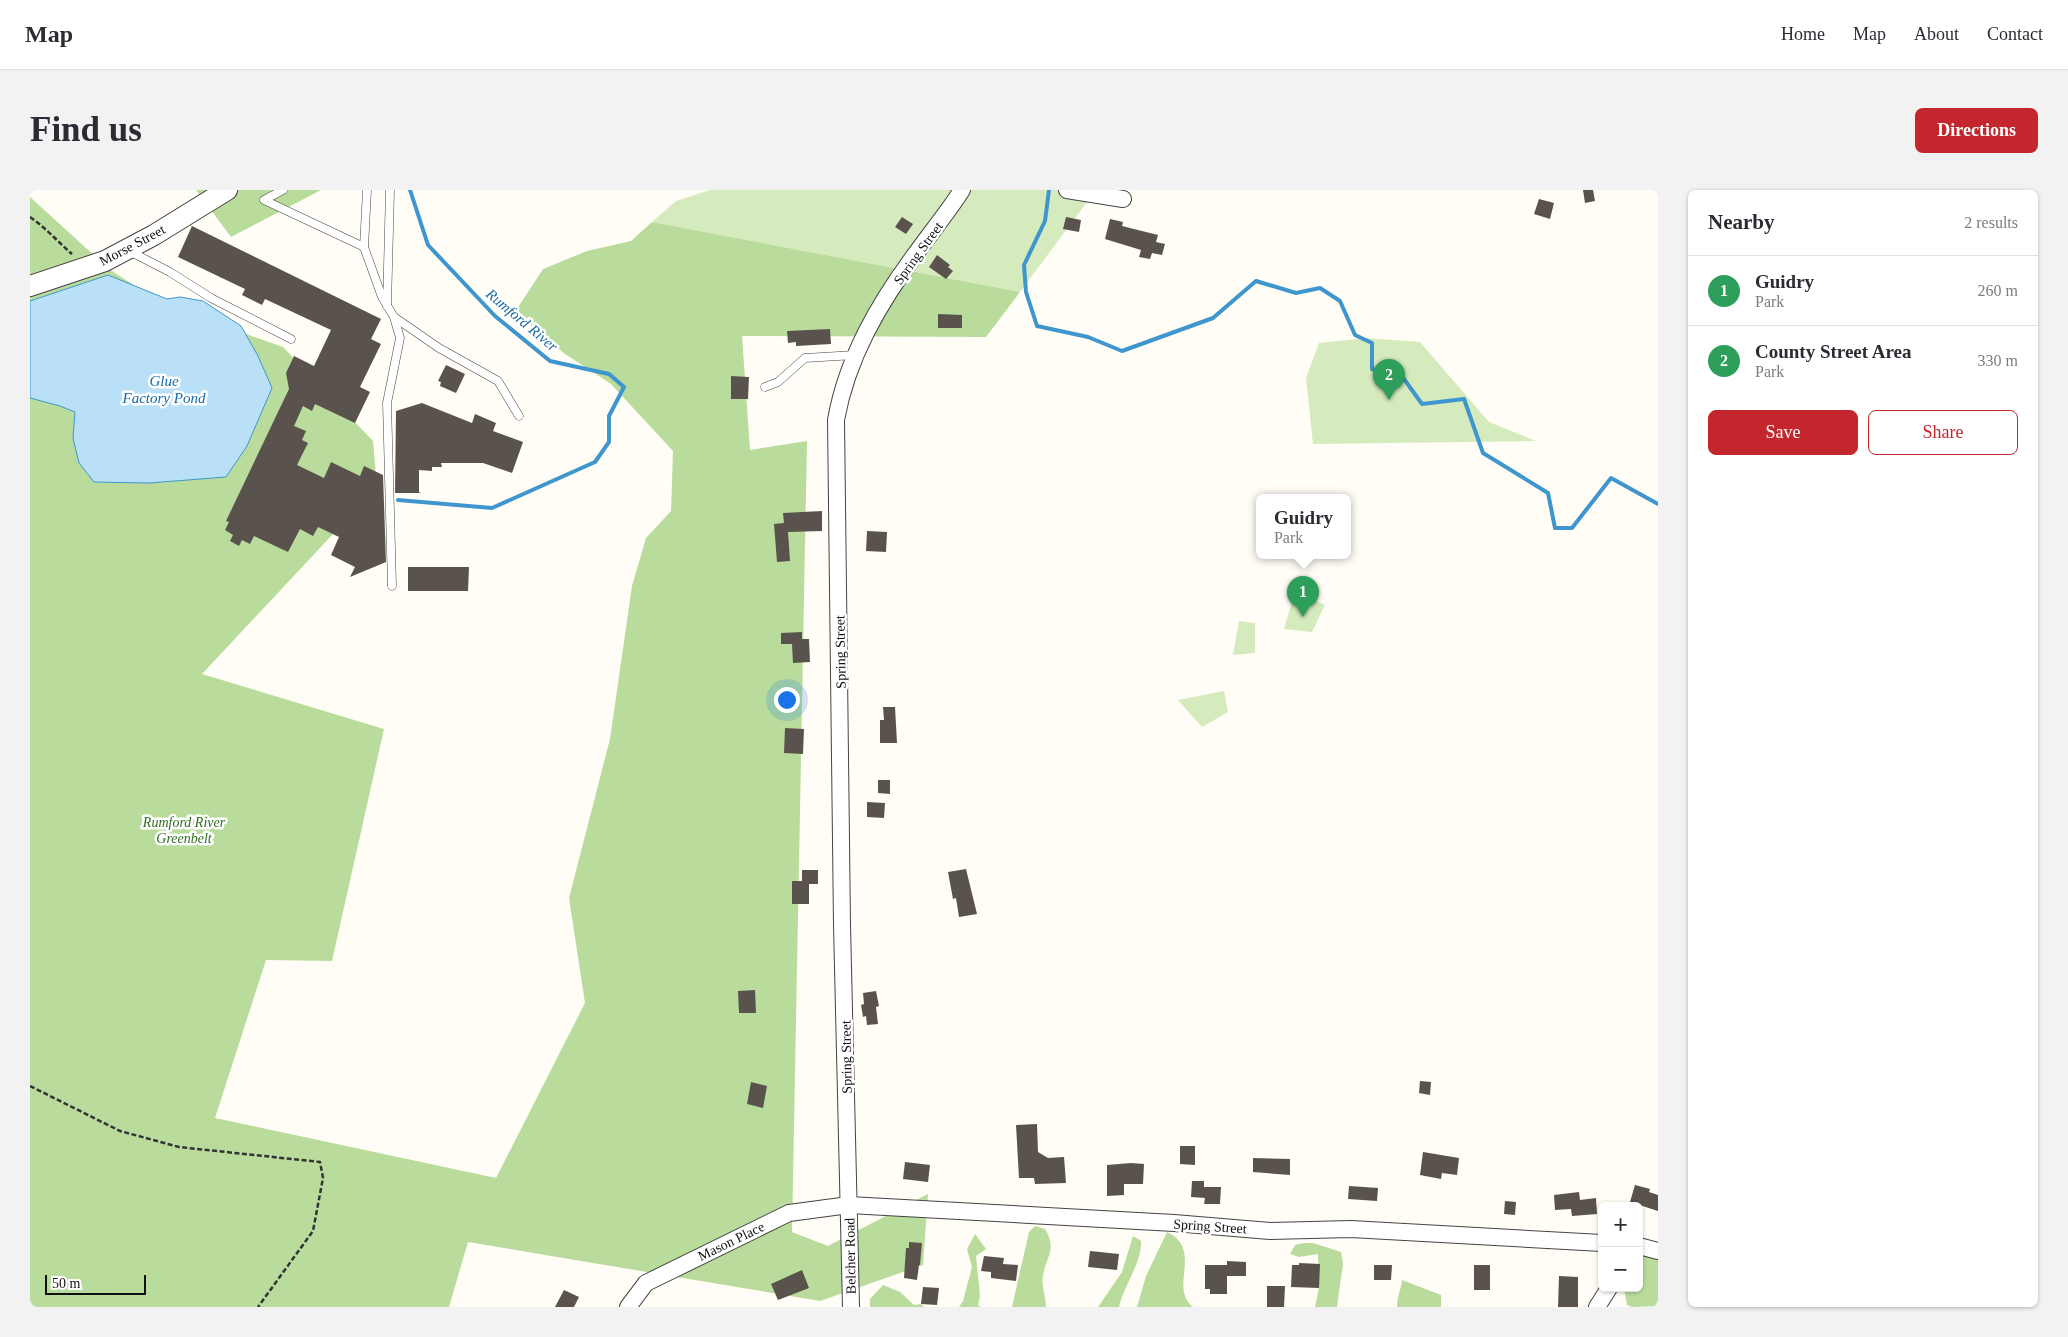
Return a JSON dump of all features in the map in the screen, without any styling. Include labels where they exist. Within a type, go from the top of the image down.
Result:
[{"type":"street","name":"Morse Street","points":[[30,286],[88,267],[127,250],[227,190]]},
{"type":"street","name":"Spring Street","points":[[962,190],[886,297],[855,355],[842,388],[836,420],[835,459],[841,706],[842,925],[849,1205],[1174,1223],[1270,1231],[1352,1229],[1598,1243]]},
{"type":"street","points":[[1067,190],[1123,200]]},
{"type":"street","name":"Mason Place","points":[[628,1307],[646,1283],[789,1213],[849,1205]]},
{"type":"street","name":"Belcher Road","points":[[849,1205],[851,1307]]},
{"type":"street","points":[[1643,1247],[1658,1251]]},
{"type":"street","points":[[1597,1307],[1606,1292]]},
{"type":"lane","points":[[283,190],[264,200],[364,247]]},
{"type":"lane","points":[[367,190],[364,247],[379,289],[394,317],[400,338],[387,403],[392,586]]},
{"type":"lane","points":[[387,306],[390,190]]},
{"type":"lane","points":[[127,250],[170,272],[211,298],[291,339]]},
{"type":"lane","points":[[394,317],[439,348],[498,382],[519,416]]},
{"type":"lane","points":[[765,387],[778,382],[805,358],[855,355]]},
{"type":"path","points":[[30,217],[43,226],[56,240],[88,267]]},
{"type":"path","points":[[30,1086],[120,1131],[179,1147],[320,1162],[323,1178],[313,1231],[258,1307]]},
{"type":"green space","points":[[196,190],[321,190],[231,237]]},
{"type":"green space","points":[[710,190],[1091,190],[1090,198],[1020,292],[652,222],[676,201]]},
{"type":"green space","name":"Rumford River Greenbelt","points":[[30,197],[109,269],[172,310],[283,347],[373,441],[377,487],[202,674],[384,729],[332,961],[266,960],[215,1118],[496,1178],[585,1003],[569,898],[610,739],[632,586],[646,538],[671,511],[673,451],[611,384],[565,354],[515,312],[543,269],[587,251],[631,241],[652,222],[1020,292],[986,337],[742,336],[750,450],[807,441],[792,1232],[828,1246],[928,1194],[923,1265],[820,1301],[468,1242],[449,1307],[30,1307]]},
{"type":"green space","points":[[1365,338],[1420,342],[1489,422],[1536,441],[1313,444],[1306,378],[1319,343]]},
{"type":"green space","points":[[1295,591],[1325,605],[1312,632],[1284,629]]},
{"type":"green space","points":[[1239,621],[1255,623],[1255,653],[1233,655]]},
{"type":"green space","points":[[1224,691],[1228,712],[1202,727],[1178,700]]},
{"type":"green space","points":[[1035,1226],[1045,1229],[1049,1236],[1051,1247],[1043,1279],[1046,1307],[1012,1307],[1029,1232]]},
{"type":"green space","points":[[1167,1232],[1178,1240],[1183,1248],[1185,1258],[1184,1289],[1186,1299],[1193,1307],[1137,1307],[1146,1276]]},
{"type":"green space","points":[[975,1234],[986,1249],[976,1256],[980,1296],[978,1305],[981,1307],[959,1307],[963,1301],[972,1267],[967,1249]]},
{"type":"green space","points":[[1133,1236],[1141,1241],[1141,1249],[1119,1307],[1098,1307],[1122,1272]]},
{"type":"green space","points":[[1313,1243],[1341,1252],[1343,1264],[1337,1307],[1315,1307],[1319,1288],[1318,1254],[1299,1257],[1290,1254],[1295,1245]]},
{"type":"green space","points":[[1643,1255],[1651,1255],[1658,1260],[1658,1306],[1632,1307],[1627,1305],[1625,1292],[1643,1292]]},
{"type":"green space","points":[[1402,1280],[1441,1295],[1441,1307],[1397,1307]]},
{"type":"green space","points":[[883,1285],[900,1292],[914,1305],[921,1304],[924,1307],[870,1307],[870,1299]]},
{"type":"water","name":"Glue Factory Pond","points":[[108,275],[167,299],[180,297],[203,301],[241,326],[258,356],[272,388],[247,446],[226,477],[149,483],[94,482],[79,463],[73,438],[75,412],[30,398],[30,301]]},
{"type":"building","points":[[1583,190],[1593,190],[1595,201],[1585,203]]},
{"type":"building","points":[[1539,199],[1554,203],[1550,219],[1534,214]]},
{"type":"building","points":[[902,217],[913,224],[906,234],[895,227]]},
{"type":"building","points":[[1066,217],[1081,220],[1079,232],[1063,229]]},
{"type":"building","points":[[1110,219],[1123,222],[1122,226],[1158,235],[1156,242],[1165,244],[1162,255],[1152,253],[1150,259],[1139,257],[1141,250],[1105,239]]},
{"type":"building","points":[[192,226],[381,319],[371,339],[381,344],[360,387],[370,392],[355,423],[315,404],[312,411],[303,406],[294,426],[306,431],[302,440],[308,443],[297,465],[324,478],[331,462],[360,476],[364,466],[383,475],[386,562],[350,577],[355,567],[331,555],[339,537],[318,527],[313,536],[300,529],[288,552],[254,536],[250,544],[242,540],[239,546],[230,541],[233,535],[225,530],[229,522],[226,521],[289,389],[286,373],[294,356],[314,366],[331,330],[265,299],[262,305],[242,295],[245,289],[178,257]]},
{"type":"building","points":[[937,255],[950,265],[948,267],[953,271],[946,279],[929,267]]},
{"type":"building","points":[[938,314],[962,315],[962,328],[938,328]]},
{"type":"building","points":[[830,329],[831,344],[796,346],[796,342],[788,343],[787,331]]},
{"type":"building","points":[[446,365],[465,374],[456,393],[440,386],[441,382],[438,381]]},
{"type":"building","points":[[731,376],[749,377],[748,399],[731,399]]},
{"type":"building","points":[[422,403],[472,423],[475,414],[496,423],[493,431],[523,442],[512,473],[483,463],[441,463],[442,467],[432,467],[432,471],[419,470],[419,492],[421,493],[395,493],[396,411]]},
{"type":"building","points":[[822,511],[822,531],[788,532],[790,561],[777,562],[774,524],[784,523],[783,513]]},
{"type":"building","points":[[867,531],[887,532],[886,552],[866,551]]},
{"type":"building","points":[[408,567],[469,567],[468,591],[408,591]]},
{"type":"building","points":[[802,632],[802,639],[809,639],[810,662],[793,663],[792,644],[781,644],[781,633]]},
{"type":"building","points":[[883,707],[895,707],[897,743],[880,743],[880,720],[884,720]]},
{"type":"building","points":[[785,728],[804,729],[803,754],[784,753]]},
{"type":"building","points":[[878,780],[890,780],[890,794],[878,793]]},
{"type":"building","points":[[867,802],[885,803],[884,818],[867,817]]},
{"type":"building","points":[[966,869],[977,914],[959,917],[956,898],[953,899],[948,872]]},
{"type":"building","points":[[802,870],[818,870],[818,884],[809,884],[809,904],[792,904],[792,881],[802,881]]},
{"type":"building","points":[[755,990],[756,1013],[739,1013],[738,991]]},
{"type":"building","points":[[876,991],[879,1006],[876,1007],[878,1024],[867,1025],[866,1016],[863,1017],[861,1005],[864,1004],[863,993]]},
{"type":"building","points":[[1420,1081],[1431,1082],[1430,1095],[1419,1093]]},
{"type":"building","points":[[751,1082],[767,1086],[763,1108],[747,1104]]},
{"type":"building","points":[[1037,1124],[1038,1152],[1048,1158],[1064,1157],[1066,1183],[1035,1184],[1034,1178],[1019,1178],[1016,1125]]},
{"type":"building","points":[[1180,1146],[1195,1146],[1195,1165],[1180,1164]]},
{"type":"building","points":[[1423,1152],[1459,1158],[1457,1175],[1442,1173],[1441,1179],[1420,1175]]},
{"type":"building","points":[[1253,1158],[1290,1159],[1290,1175],[1253,1172]]},
{"type":"building","points":[[905,1162],[930,1165],[928,1182],[903,1179]]},
{"type":"building","points":[[1144,1164],[1143,1184],[1124,1184],[1124,1195],[1107,1196],[1107,1165]]},
{"type":"building","points":[[1192,1181],[1204,1181],[1204,1187],[1221,1187],[1220,1204],[1204,1204],[1205,1198],[1191,1197]]},
{"type":"building","points":[[1635,1185],[1650,1189],[1649,1192],[1658,1195],[1658,1211],[1643,1206],[1643,1202],[1630,1202]]},
{"type":"building","points":[[1349,1186],[1378,1188],[1377,1201],[1348,1199]]},
{"type":"building","points":[[1579,1192],[1580,1200],[1596,1198],[1597,1214],[1572,1216],[1571,1209],[1555,1210],[1554,1195]]},
{"type":"building","points":[[1505,1201],[1516,1202],[1515,1215],[1504,1214]]},
{"type":"building","points":[[909,1242],[922,1243],[917,1280],[904,1278],[906,1248],[909,1248]]},
{"type":"building","points":[[1090,1251],[1119,1254],[1117,1270],[1088,1267]]},
{"type":"building","points":[[984,1256],[1004,1258],[1003,1264],[1018,1265],[1016,1281],[991,1278],[991,1272],[981,1271]]},
{"type":"building","points":[[1227,1261],[1246,1262],[1246,1276],[1227,1276],[1227,1294],[1210,1294],[1210,1289],[1205,1289],[1205,1265],[1227,1265]]},
{"type":"building","points":[[1299,1263],[1320,1264],[1319,1288],[1291,1287],[1292,1265],[1299,1265]]},
{"type":"building","points":[[1374,1265],[1392,1265],[1391,1280],[1374,1280]]},
{"type":"building","points":[[1474,1265],[1490,1265],[1490,1290],[1474,1290]]},
{"type":"building","points":[[802,1270],[809,1288],[778,1300],[771,1284]]},
{"type":"building","points":[[1559,1276],[1578,1277],[1578,1307],[1558,1307]]},
{"type":"building","points":[[1267,1286],[1285,1286],[1284,1307],[1267,1307]]},
{"type":"building","points":[[923,1287],[939,1288],[937,1305],[921,1304]]},
{"type":"building","points":[[564,1290],[579,1297],[574,1307],[555,1307]]},
{"type":"waterway","name":"Rumford River","points":[[398,500],[492,508],[595,462],[609,442],[609,416],[624,387],[609,374],[550,361],[495,316],[428,245],[410,190]]},
{"type":"waterway","name":"Rumford River","points":[[1049,190],[1045,221],[1024,265],[1026,292],[1037,326],[1088,337],[1122,351],[1213,318],[1256,281],[1296,293],[1320,288],[1340,301],[1355,335],[1372,343],[1372,369],[1404,379],[1422,404],[1464,399],[1483,453],[1548,493],[1555,528],[1572,528],[1611,478],[1658,504]]},
{"type":"place","name":"County Street Area","points":[[1389,400]]},
{"type":"place","name":"Guidry","points":[[1303,617]]}]
